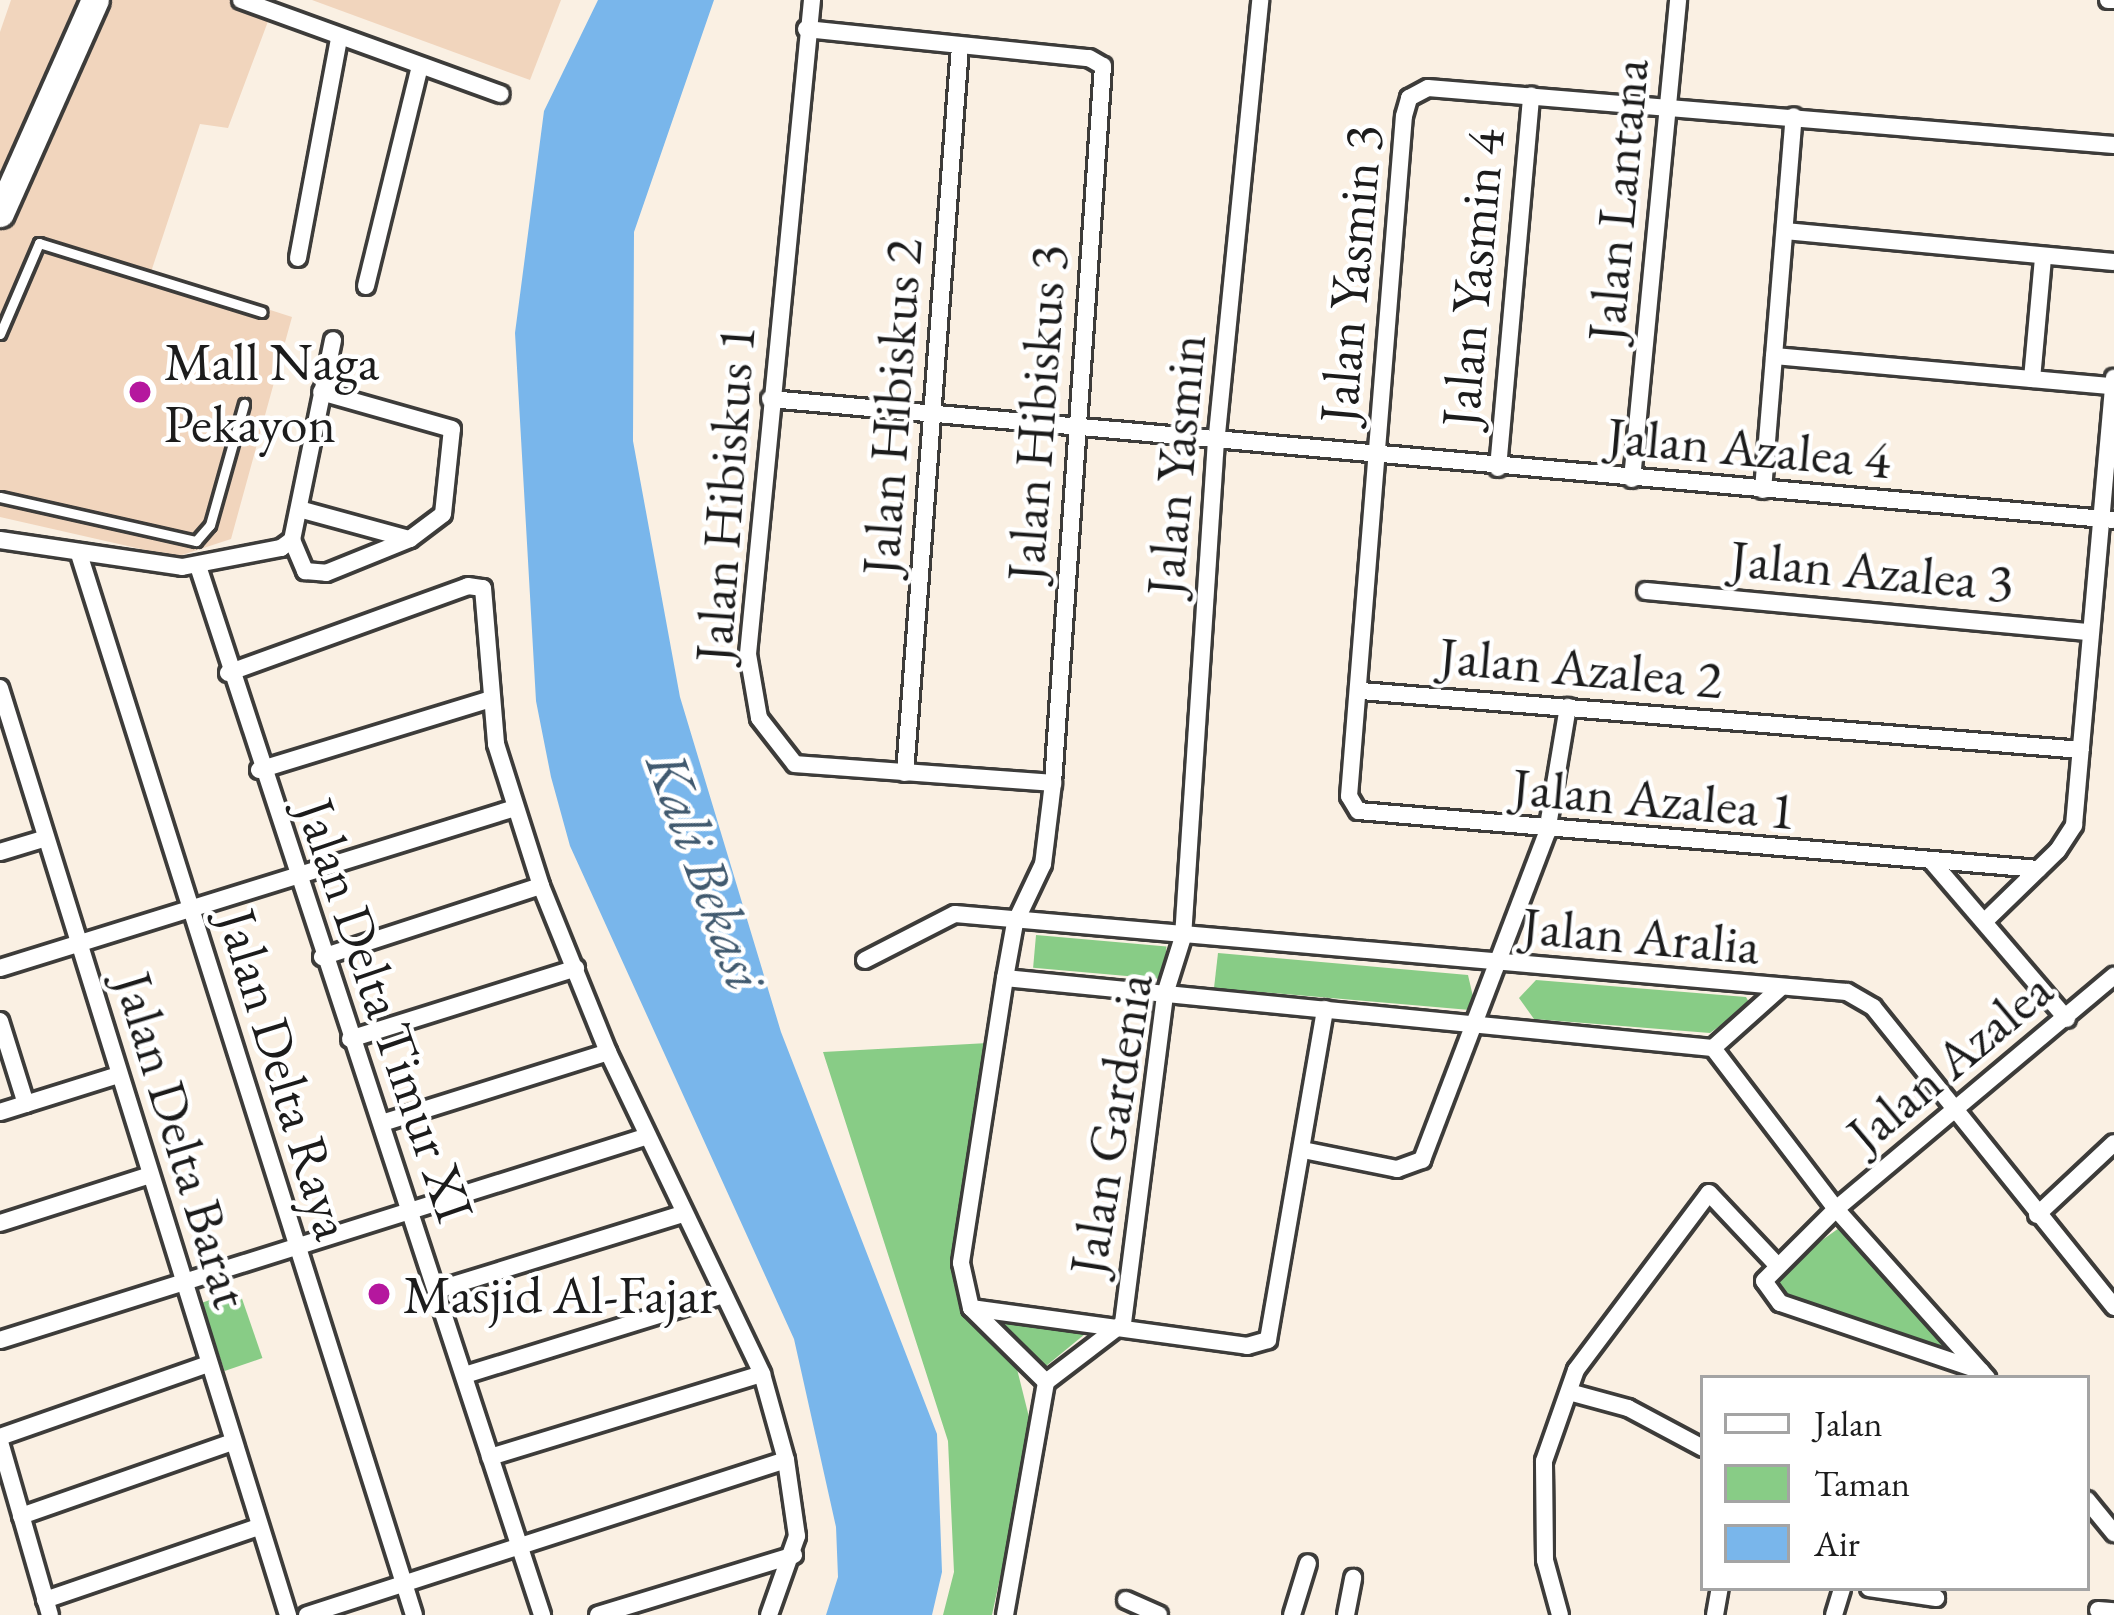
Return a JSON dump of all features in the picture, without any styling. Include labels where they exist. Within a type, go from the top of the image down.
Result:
[{"type":"main road","points":[[0,213],[95,0]]},
{"type":"street","points":[[241,0],[419,70],[501,94]]},
{"type":"street","name":"Jalan Hibiskus 1","points":[[812,0],[748,654],[758,718],[795,764],[1054,783]]},
{"type":"street","name":"Jalan Yasmin","points":[[1183,937],[1216,444],[1260,0]]},
{"type":"street","name":"Jalan Lantana","points":[[1632,479],[1678,0]]},
{"type":"street","points":[[806,29],[960,47]]},
{"type":"street","points":[[298,258],[339,39]]},
{"type":"street","name":"Jalan Hibiskus 3","points":[[960,47],[1089,58],[1102,66],[1054,783],[1043,864],[1015,923],[1005,978],[961,1263],[971,1307]]},
{"type":"street","name":"Jalan Hibiskus 2","points":[[905,772],[960,47]]},
{"type":"street","points":[[366,286],[419,70]]},
{"type":"street","name":"Jalan Yasmin 3","points":[[1366,814],[1349,796],[1408,98],[1428,88],[1531,95]]},
{"type":"street","points":[[1531,95],[2114,146]]},
{"type":"street","name":"Jalan Yasmin 4","points":[[1498,468],[1531,95]]},
{"type":"street","points":[[1763,490],[1794,116]]},
{"type":"street","points":[[1785,231],[2114,262]]},
{"type":"street","points":[[2032,379],[2043,257]]},
{"type":"street","points":[[320,392],[452,429],[442,519],[410,539],[315,575],[299,563],[292,540],[320,392],[333,340]]},
{"type":"street","points":[[1774,356],[2114,382],[2106,519],[2069,838],[1984,922]]},
{"type":"street","name":"Jalan Azalea 4","points":[[770,399],[1216,444],[2106,519]]},
{"type":"street","points":[[299,509],[410,539]]},
{"type":"street","points":[[0,540],[80,557],[198,566],[249,558],[292,540]]},
{"type":"street","name":"Jalan Delta Raya","points":[[80,557],[414,1615]]},
{"type":"street","name":"Jalan Delta Timur XI","points":[[198,566],[228,673],[382,1123],[542,1615]]},
{"type":"street","points":[[228,673],[473,585],[485,592],[491,699],[515,808],[541,886],[608,1052],[762,1375],[786,1460],[794,1555],[769,1615]]},
{"type":"street","name":"Jalan Azalea 3","points":[[1646,591],[2090,632]]},
{"type":"street","name":"Jalan Delta Barat","points":[[0,688],[115,1076],[209,1364],[255,1528],[288,1615]]},
{"type":"street","name":"Jalan Azalea 2","points":[[1361,691],[2081,750]]},
{"type":"street","points":[[260,770],[491,699]]},
{"type":"street","points":[[1303,1150],[1397,1169],[1422,1160],[1547,832],[1568,707]]},
{"type":"street","points":[[0,968],[515,808]]},
{"type":"street","name":"Jalan Azalea 1","points":[[1366,814],[1934,864],[2038,868]]},
{"type":"street","points":[[0,852],[46,838]]},
{"type":"street","points":[[1934,864],[2066,1019]]},
{"type":"street","points":[[322,957],[541,886]]},
{"type":"street","name":"Jalan Aralia","points":[[865,960],[944,915],[1861,998],[2114,1307]]},
{"type":"street","name":"Jalan Gardenia","points":[[1123,1323],[1165,994],[1183,937]]},
{"type":"street","points":[[350,1039],[576,968]]},
{"type":"street","name":"Jalan Azalea","points":[[1776,1264],[2114,976]]},
{"type":"street","name":"Jalan Aralia","points":[[1005,978],[1713,1048],[1836,1209],[1985,1375]]},
{"type":"street","points":[[1713,1048],[1778,988]]},
{"type":"street","points":[[971,1307],[1123,1323],[1247,1346],[1268,1340],[1325,1009]]},
{"type":"street","points":[[0,1022],[26,1104]]},
{"type":"street","points":[[382,1123],[608,1052]]},
{"type":"street","points":[[0,1112],[115,1076]]},
{"type":"street","points":[[0,1340],[648,1136]]},
{"type":"street","points":[[2036,1215],[2114,1143]]},
{"type":"street","points":[[0,1223],[147,1176]]},
{"type":"street","points":[[1561,1615],[1545,1560],[1544,1461],[1569,1392],[1598,1336],[1709,1193],[1776,1264],[1764,1281],[1769,1297],[1985,1375]]},
{"type":"street","points":[[437,1290],[682,1214]]},
{"type":"street","points":[[465,1375],[724,1295]]},
{"type":"street","points":[[971,1307],[1046,1382]]},
{"type":"street","points":[[1005,1615],[1046,1382],[1123,1323]]},
{"type":"street","points":[[209,1364],[0,1440],[47,1608],[255,1528]]},
{"type":"street","points":[[490,1457],[762,1375]]},
{"type":"street","points":[[1569,1392],[1628,1408],[1700,1446]]},
{"type":"street","points":[[21,1516],[230,1443]]},
{"type":"street","points":[[308,1615],[786,1460]]},
{"type":"street","points":[[2090,1504],[2114,1534]]},
{"type":"street","points":[[598,1615],[794,1555]]},
{"type":"street","points":[[1292,1615],[1308,1563]]},
{"type":"street","points":[[1346,1615],[1353,1578]]},
{"type":"street","points":[[1889,1591],[1936,1598]]},
{"type":"street","points":[[1126,1600],[1159,1615]]},
{"type":"lane","points":[[0,334],[4,315],[39,243],[262,312]]},
{"type":"lane","points":[[0,497],[196,541],[210,525],[244,404]]},
{"type":"shaded area","points":[[11,0],[276,0],[228,128],[200,124],[151,272],[292,317],[231,539],[176,557],[0,517],[0,32]]},
{"type":"shaded area","points":[[312,0],[561,0],[530,80]]},
{"type":"green space","points":[[1036,935],[1167,946],[1164,979],[1033,968]]},
{"type":"green space","points":[[1218,953],[1468,975],[1474,1001],[1470,1010],[1214,988]]},
{"type":"green space","points":[[1536,980],[1746,997],[1750,1004],[1710,1033],[1534,1019],[1519,998]]},
{"type":"green space","points":[[988,1043],[957,1270],[971,1321],[1017,1369],[1032,1429],[992,1615],[943,1615],[954,1572],[948,1441],[823,1052]]},
{"type":"green space","points":[[1842,1226],[1957,1354],[1775,1296],[1777,1272]]},
{"type":"green space","points":[[239,1290],[262,1358],[225,1371],[201,1303]]},
{"type":"green space","points":[[998,1319],[1085,1334],[1040,1371]]},
{"type":"water","name":"Kali Bekasi","points":[[598,0],[714,0],[634,232],[633,441],[680,697],[781,1032],[937,1434],[942,1572],[932,1615],[826,1615],[838,1577],[836,1527],[794,1339],[570,846],[551,777],[536,701],[515,333],[544,111]]},
{"type":"place","name":"Mall Naga Pekayon","points":[[140,392]]},
{"type":"place","name":"Masjid Al-Fajar","points":[[379,1294]]}]
